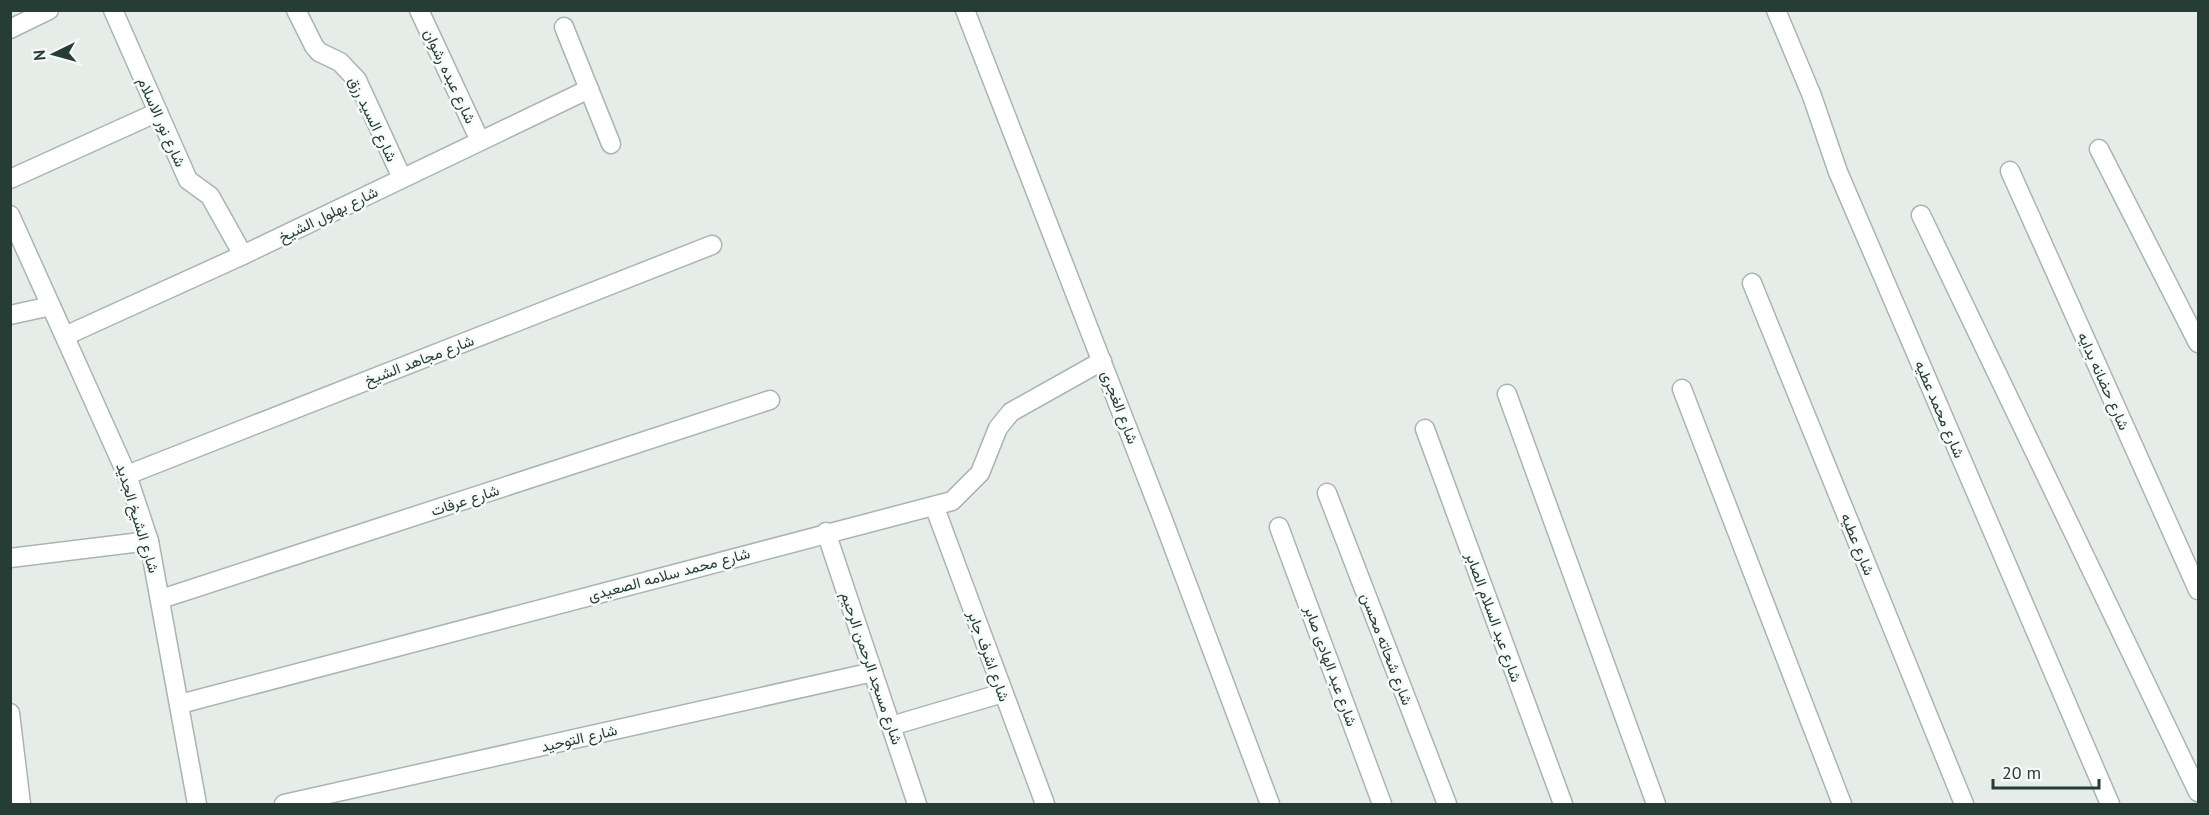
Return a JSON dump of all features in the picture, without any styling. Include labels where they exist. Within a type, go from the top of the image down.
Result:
[{"type":"street","points":[[10,29],[49,10]]},
{"type":"street","name":"شارع نور الاسلام","points":[[113,10],[188,180],[210,196],[243,255]]},
{"type":"street","name":"شارع السيد رزق","points":[[296,10],[314,46],[340,62],[357,80],[402,178]]},
{"type":"street","name":"شارع عبده رشوان","points":[[419,10],[480,141]]},
{"type":"street","name":"شارع الغجرى","points":[[965,10],[1102,361],[1270,804]]},
{"type":"street","name":"شارع محمد عطيه","points":[[1776,10],[1812,96],[1838,172],[2110,804]]},
{"type":"street","points":[[564,27],[611,144]]},
{"type":"street","name":"شارع بهلول الشيخ","points":[[65,336],[243,255],[589,89]]},
{"type":"street","points":[[10,179],[158,112]]},
{"type":"street","points":[[2099,149],[2199,343]]},
{"type":"street","name":"شارع حضانه بدايه","points":[[2010,171],[2199,590]]},
{"type":"street","name":"شارع الشيخ الجديد","points":[[10,215],[127,475],[148,541],[161,599],[197,804]]},
{"type":"street","points":[[1921,215],[2199,792]]},
{"type":"street","name":"شارع مجاهد الشيخ","points":[[127,475],[712,245]]},
{"type":"street","name":"شارع عطيه","points":[[1752,283],[1964,804]]},
{"type":"street","points":[[10,315],[51,306]]},
{"type":"street","name":"شارع محمد سلامه الصعيدى","points":[[180,704],[826,532],[952,501],[969,487],[980,473],[998,428],[1011,412],[1102,361]]},
{"type":"street","points":[[1682,389],[1842,804]]},
{"type":"street","points":[[1507,394],[1656,804]]},
{"type":"street","name":"شارع عرفات","points":[[161,599],[770,400]]},
{"type":"street","name":"شارع عبد السلام الصابر","points":[[1425,429],[1563,804]]},
{"type":"street","name":"شارع شحاته محسن","points":[[1327,493],[1447,804]]},
{"type":"street","name":"شارع اشرف جابر","points":[[934,507],[1045,804]]},
{"type":"street","name":"شارع عبد الهادى صابر","points":[[1279,527],[1382,804]]},
{"type":"street","name":"شارع مسجد الرحمن الرحيم","points":[[826,532],[917,804]]},
{"type":"street","points":[[10,558],[148,541]]},
{"type":"street","name":"شارع التوحيد","points":[[285,804],[873,672]]},
{"type":"street","points":[[891,726],[1003,693]]},
{"type":"street","points":[[10,713],[21,804]]}]
